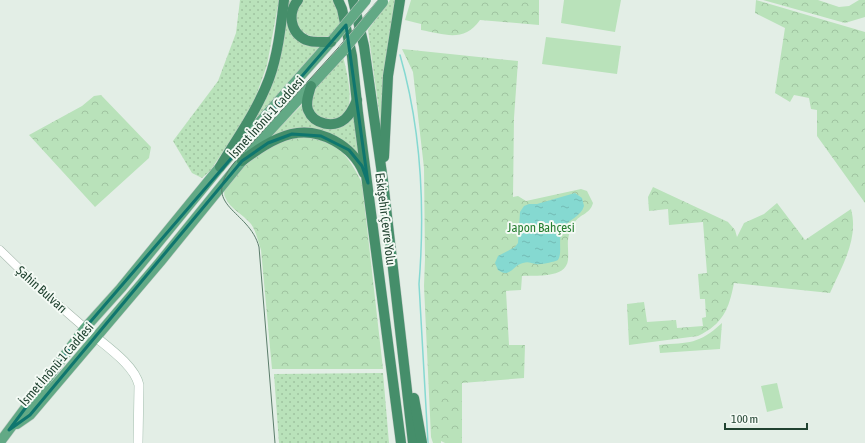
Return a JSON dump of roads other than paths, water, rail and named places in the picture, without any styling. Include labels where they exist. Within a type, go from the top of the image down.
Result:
[{"type":"highway","points":[[220,167],[251,118],[269,78],[281,26],[284,0]]},
{"type":"highway","points":[[298,0],[293,6],[291,17],[293,27],[300,36],[306,40],[316,42],[333,40]]},
{"type":"highway","name":"Eskişehir Çevre Yolu","points":[[353,0],[364,46],[383,181],[413,443]]},
{"type":"highway","points":[[383,181],[388,76],[400,0]]},
{"type":"highway","name":"Eskişehir Çevre Yolu","points":[[338,1],[352,56],[389,358],[401,443]]},
{"type":"highway","points":[[311,86],[307,98],[308,111],[319,122],[331,125],[344,119],[351,112],[357,100]]},
{"type":"highway","points":[[242,160],[268,143],[292,134],[306,133],[336,141],[349,150],[362,166],[368,183]]},
{"type":"highway","points":[[394,277],[422,443]]},
{"type":"highway","points":[[389,358],[395,443]]},
{"type":"main road","name":"İsmet İnönü-1 Caddesi","points":[[9,430],[85,328],[121,288],[220,167],[333,40],[366,0]]},
{"type":"main road","name":"İsmet İnönü-1 Caddesi","points":[[9,430],[30,415],[160,262],[242,160],[343,51],[384,1]]},
{"type":"main road","points":[[85,328],[117,356],[137,378],[139,385],[138,443]]},
{"type":"main road","points":[[0,442],[9,430]]},
{"type":"street","name":"Şahin Bulvarı","points":[[0,250],[39,288],[85,328]]},
{"type":"water","points":[[575,193],[582,198],[584,206],[580,213],[565,226],[561,233],[560,253],[558,260],[541,264],[525,262],[506,273],[498,270],[495,263],[498,256],[515,247],[518,243],[520,212],[524,206],[529,204],[537,204]]},
{"type":"waterway","points":[[400,55],[413,111],[420,169],[422,227],[419,284],[428,443]]},
{"type":"tram line","points":[[275,443],[259,247],[254,234],[224,199],[222,189],[225,178],[234,163],[338,48],[378,0]]},
{"type":"park label","name":"Japon Bahçesi","points":[[541,227]]}]
